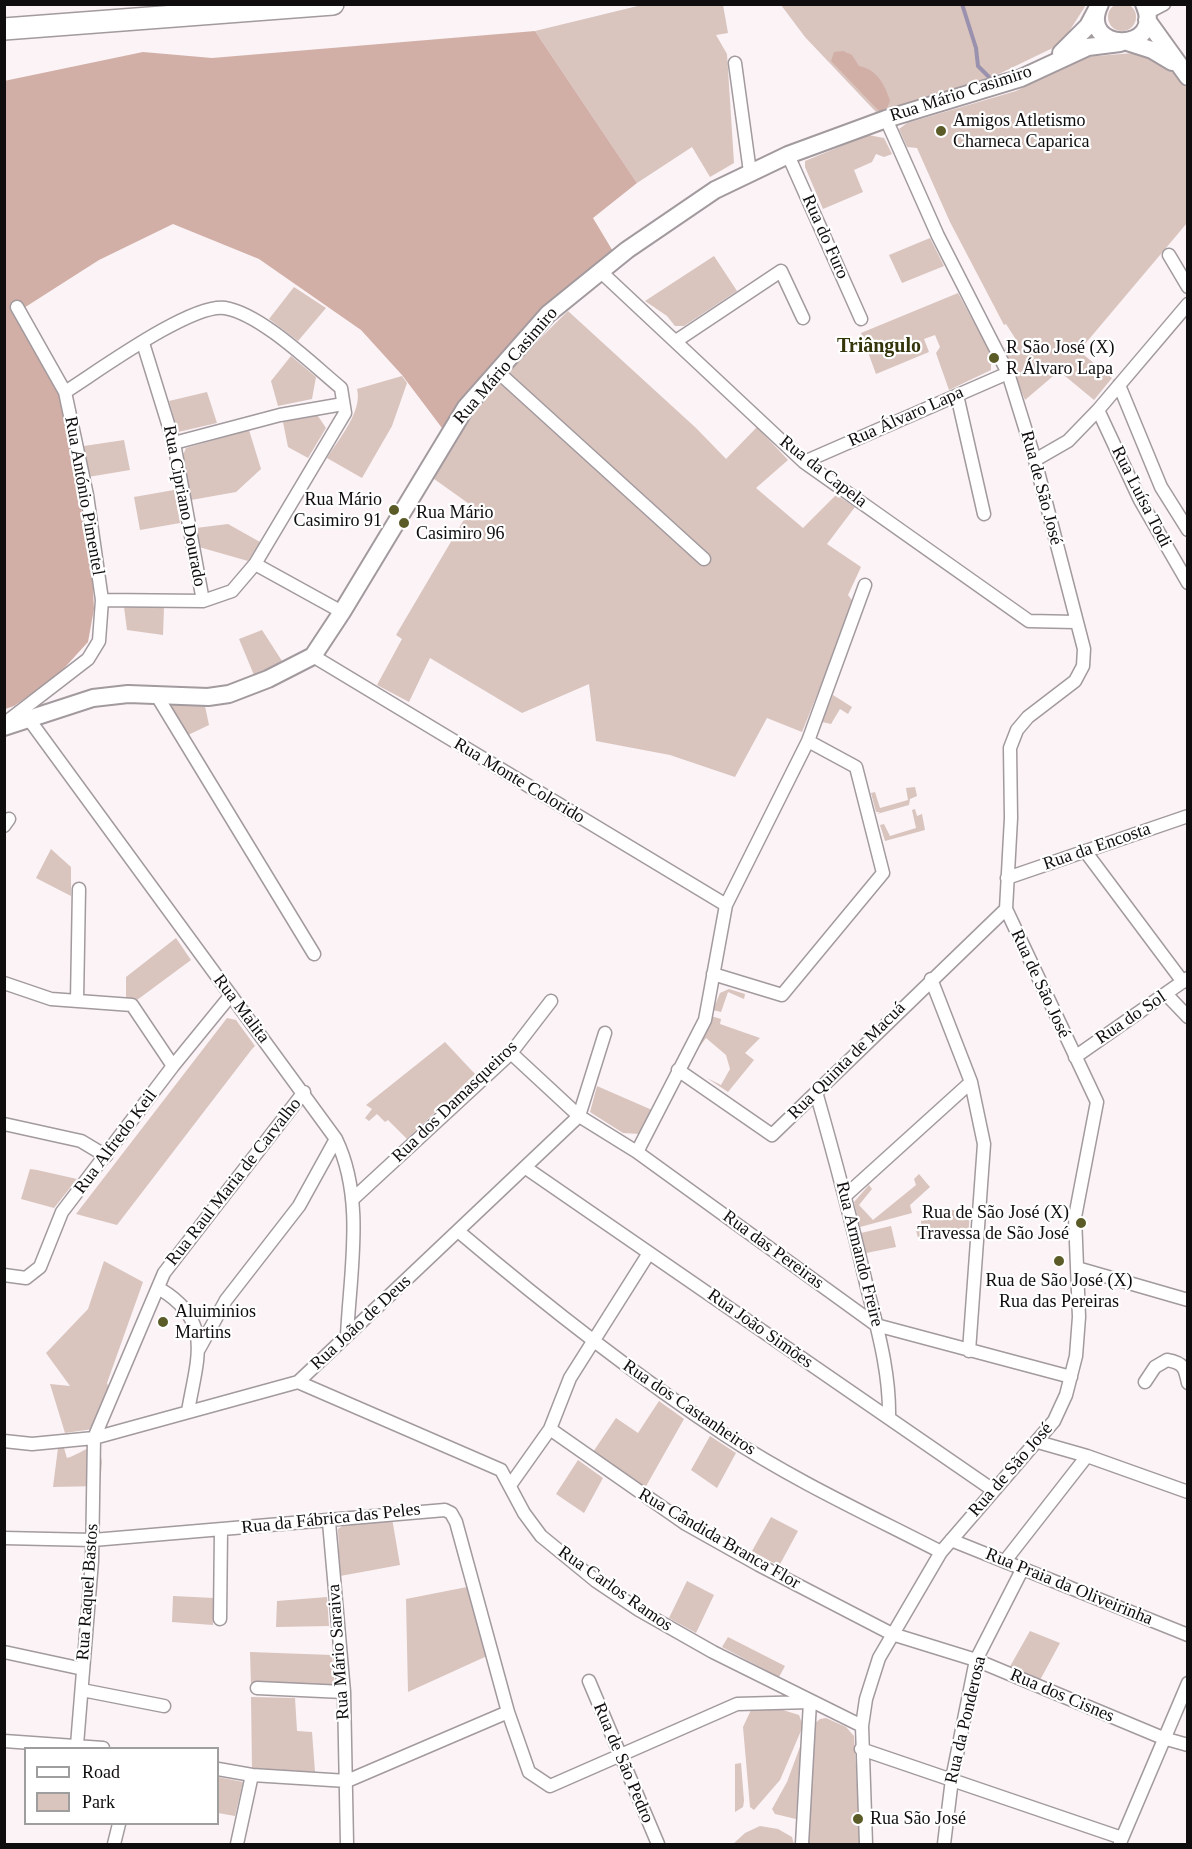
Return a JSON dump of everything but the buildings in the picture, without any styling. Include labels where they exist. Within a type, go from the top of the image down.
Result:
[{"type":"highway","points":[[4,28],[333,4]]},
{"type":"street","points":[[1124,42],[1138,37],[1146,13],[1164,4]]},
{"type":"street","points":[[1099,7],[1096,17],[1100,32],[1112,41],[1124,42],[1159,54],[1187,76]]},
{"type":"street","name":"Rua Mário Casimiro","points":[[1052,62],[1088,26],[1099,7]]},
{"type":"street","points":[[1146,13],[1187,76]]},
{"type":"street","name":"Rua Mário Casimiro","points":[[4,726],[93,698],[128,694],[208,697],[229,694],[268,679],[313,656],[342,612],[457,420],[548,314],[600,271],[689,206],[750,172],[788,155],[886,119],[1021,78],[1088,46],[1124,42]]},
{"type":"street","points":[[735,63],[750,172]]},
{"type":"street","name":"Rua de São José","points":[[866,1845],[861,1749],[862,1726],[873,1675],[892,1634],[941,1552],[993,1490],[1038,1442],[1061,1409],[1071,1377],[1078,1335],[1075,1217],[1097,1102],[1006,909],[1011,818],[1010,748],[1017,730],[1028,717],[1075,681],[1083,666],[1084,649],[1075,622],[1035,460],[1008,372],[938,236],[886,119]]},
{"type":"street","name":"Rua do Furo","points":[[788,155],[861,319]]},
{"type":"street","points":[[1168,255],[1188,287]]},
{"type":"street","name":"Rua da Capela","points":[[600,271],[804,462],[1029,621],[1075,622]]},
{"type":"street","points":[[676,341],[781,271],[803,318]]},
{"type":"street","points":[[1035,460],[1068,441],[1098,410],[1188,304]]},
{"type":"street","name":"Rua António Pimentel","points":[[4,726],[88,659],[99,641],[102,600],[87,495],[65,392],[17,307]]},
{"type":"street","name":"Rua António Pimentel","points":[[65,392],[184,317],[224,308],[262,323],[271,330],[341,388],[344,404],[345,413],[255,564],[232,591],[203,601],[102,600]]},
{"type":"street","name":"Rua Cipriano Dourado","points":[[143,343],[174,443],[203,601]]},
{"type":"street","points":[[497,371],[704,558]]},
{"type":"street","name":"Rua Álvaro Lapa","points":[[804,462],[1008,372]]},
{"type":"street","name":"Rua Luísa Todi","points":[[1119,385],[1161,487],[1188,530]]},
{"type":"street","points":[[957,395],[984,514]]},
{"type":"street","points":[[174,443],[280,415],[344,404]]},
{"type":"street","name":"Rua Luísa Todi","points":[[1098,410],[1140,500],[1188,583]]},
{"type":"street","points":[[255,564],[342,612]]},
{"type":"street","points":[[638,1152],[705,1020],[726,905],[808,741],[865,585]]},
{"type":"street","name":"Rua Monte Colorido","points":[[313,656],[726,905]]},
{"type":"street","points":[[157,696],[314,954]]},
{"type":"street","name":"Rua Malita","points":[[28,718],[304,1092],[336,1139],[344,1155],[354,1198],[347,1336]]},
{"type":"street","points":[[713,974],[782,995],[883,873],[856,767],[808,741]]},
{"type":"street","name":"Rua da Encosta","points":[[1007,878],[1187,817]]},
{"type":"street","points":[[1085,851],[1185,980]]},
{"type":"street","points":[[77,1001],[79,889]]},
{"type":"street","name":"Rua Quinta de Macuá","points":[[678,1070],[772,1135],[1006,909]]},
{"type":"street","points":[[931,980],[971,1082],[984,1144],[969,1351]]},
{"type":"street","name":"Rua do Sol","points":[[1075,1056],[1185,980]]},
{"type":"street","points":[[4,983],[51,999],[132,1005],[173,1066]]},
{"type":"street","points":[[1166,994],[1188,1017]]},
{"type":"street","name":"Rua Alfredo Keil","points":[[4,1275],[26,1278],[40,1267],[62,1212],[173,1066],[231,995]]},
{"type":"street","name":"Rua dos Damasqueiros","points":[[354,1198],[511,1053],[551,1001]]},
{"type":"street","name":"Rua João de Deus","points":[[4,1441],[32,1444],[94,1438],[298,1382],[579,1116],[605,1033]]},
{"type":"street","name":"Rua das Pereiras","points":[[511,1053],[579,1116],[638,1152],[876,1325],[1071,1377]]},
{"type":"street","points":[[845,1196],[971,1082]]},
{"type":"street","name":"Rua Raul Maria de Carvalho","points":[[94,1438],[160,1289],[164,1273],[304,1092]]},
{"type":"street","name":"Rua Armando Freire","points":[[816,1092],[845,1196],[876,1325],[890,1392],[889,1418]]},
{"type":"street","points":[[4,1124],[81,1141],[106,1156]]},
{"type":"street","points":[[199,1349],[226,1300],[299,1206],[336,1139]]},
{"type":"street","name":"Rua João Simões","points":[[526,1168],[993,1490]]},
{"type":"street","name":"Rua dos Castanheiros","points":[[458,1231],[531,1293],[726,1436],[941,1552]]},
{"type":"street","points":[[511,1484],[550,1430],[570,1378],[650,1253]]},
{"type":"street","points":[[1077,1268],[1188,1300]]},
{"type":"street","points":[[160,1289],[179,1300],[188,1311],[196,1329],[199,1349],[188,1411]]},
{"type":"street","points":[[1145,1382],[1155,1367],[1167,1360],[1179,1362],[1186,1368],[1188,1383]]},
{"type":"street","name":"Rua Carlos Ramos","points":[[298,1382],[493,1465],[501,1470],[511,1484],[524,1513],[541,1536],[596,1581],[662,1624],[810,1702],[862,1726]]},
{"type":"street","name":"Rua Cândida Branca Flor","points":[[550,1430],[686,1524],[892,1634]]},
{"type":"street","name":"Rua Raquel Bastos","points":[[77,1745],[93,1540],[94,1438]]},
{"type":"street","points":[[1038,1442],[1088,1456],[1188,1492]]},
{"type":"street","points":[[1005,1561],[1088,1456]]},
{"type":"street","name":"Rua da Fábrica das Peles","points":[[4,1538],[93,1540],[329,1522],[435,1509],[451,1513],[508,1712]]},
{"type":"street","name":"Rua Mário Saraiva","points":[[329,1522],[344,1692],[347,1845]]},
{"type":"street","points":[[220,1619],[221,1530]]},
{"type":"street","name":"Rua Praia da Oliveirinha","points":[[951,1540],[1188,1635]]},
{"type":"street","name":"Rua da Ponderosa","points":[[944,1845],[952,1779],[976,1660],[1023,1568]]},
{"type":"street","name":"Rua dos Cisnes","points":[[892,1634],[976,1660],[1163,1738],[1188,1745]]},
{"type":"street","points":[[4,1652],[83,1669]]},
{"type":"street","name":"Rua de São Pedro","points":[[589,1681],[658,1845]]},
{"type":"street","points":[[861,1749],[952,1779],[1121,1841],[1188,1683]]},
{"type":"street","points":[[257,1688],[344,1692]]},
{"type":"street","points":[[82,1690],[164,1706]]},
{"type":"street","points":[[219,1768],[252,1775],[347,1781],[508,1712],[530,1772],[550,1786],[737,1704],[810,1702],[802,1845]]},
{"type":"street","points":[[4,1741],[90,1747]]},
{"type":"street","points":[[237,1845],[252,1775]]},
{"type":"street","points":[[114,1845],[119,1825]]},
{"type":"green space","points":[[1122,3],[1132,7],[1136,17],[1132,27],[1122,31],[1112,27],[1108,17],[1112,7]]},
{"type":"green space","points":[[646,4],[723,5],[728,33],[716,35],[727,54],[734,163],[710,177],[692,147],[637,183],[535,31]]},
{"type":"green space","points":[[781,5],[1086,5],[1061,44],[976,85],[876,112],[805,37]]},
{"type":"green space","points":[[1133,53],[1154,58],[1172,67],[1187,89],[1187,223],[1079,351],[1112,378],[1094,400],[1059,371],[1025,400],[1005,351],[1007,342],[1015,338],[1006,324],[1004,325],[950,222],[917,148],[907,147],[899,129],[907,123],[1016,91],[1085,57]]},
{"type":"green space","points":[[868,135],[884,138],[892,154],[884,157],[876,154],[872,162],[854,170],[863,192],[823,209],[805,167],[805,161]]},
{"type":"green space","points":[[930,238],[944,266],[902,283],[889,255]]},
{"type":"green space","points":[[714,256],[737,291],[684,326],[675,326],[667,316],[645,301]]},
{"type":"green space","points":[[294,287],[326,308],[298,341],[269,319]]},
{"type":"green space","points":[[958,293],[991,354],[991,370],[949,390],[936,353],[940,347],[935,335],[924,339],[929,352],[876,374],[861,333]]},
{"type":"green space","points":[[568,311],[696,428],[726,459],[757,427],[788,460],[756,488],[803,528],[836,495],[855,507],[827,544],[861,567],[848,595],[854,603],[802,732],[767,718],[735,777],[670,755],[596,741],[589,684],[522,713],[430,658],[409,702],[377,685],[402,639],[396,635],[472,506],[430,476],[498,380]]},
{"type":"green space","points":[[291,356],[316,377],[312,399],[278,406],[271,381]]},
{"type":"green space","points":[[402,376],[407,383],[392,426],[362,478],[327,458],[353,416],[358,398],[357,389]]},
{"type":"green space","points":[[207,392],[217,423],[178,432],[169,401]]},
{"type":"green space","points":[[316,413],[326,428],[308,458],[288,447],[283,422]]},
{"type":"green space","points":[[249,430],[261,469],[236,492],[191,500],[183,455],[186,448]]},
{"type":"green space","points":[[124,440],[130,470],[88,477],[84,446]]},
{"type":"green space","points":[[174,490],[180,523],[140,530],[134,497]]},
{"type":"green space","points":[[228,524],[260,542],[248,561],[199,547],[196,528]]},
{"type":"green space","points":[[124,607],[164,607],[163,635],[127,630]]},
{"type":"green space","points":[[262,630],[282,661],[254,675],[239,639]]},
{"type":"green space","points":[[833,695],[852,707],[848,714],[840,709],[831,724],[822,722]]},
{"type":"green space","points":[[173,704],[205,706],[209,725],[186,736],[170,708]]},
{"type":"green space","points":[[915,787],[917,796],[910,799],[909,805],[877,814],[880,812],[876,812],[871,793],[875,792],[880,808],[908,800],[906,788]]},
{"type":"green space","points":[[915,809],[917,816],[922,814],[925,830],[885,841],[880,825],[884,824],[890,836],[916,828],[912,810]]},
{"type":"green space","points":[[51,849],[71,867],[71,896],[36,878]]},
{"type":"green space","points":[[176,938],[191,960],[137,1000],[126,999],[126,977]]},
{"type":"green space","points":[[729,989],[745,994],[744,999],[728,992],[721,1012],[713,1010],[720,993]]},
{"type":"green space","points":[[711,1016],[721,1019],[720,1024],[760,1038],[745,1053],[754,1060],[728,1092],[707,1078],[721,1085],[730,1069],[726,1055],[706,1038],[697,1050]]},
{"type":"green space","points":[[227,1018],[236,1020],[255,1046],[117,1225],[76,1214]]},
{"type":"green space","points":[[445,1042],[475,1074],[407,1139],[388,1120],[385,1122],[377,1114],[369,1121],[365,1118],[372,1109],[366,1105]]},
{"type":"green space","points":[[597,1086],[652,1110],[640,1134],[623,1133],[590,1112]]},
{"type":"green space","points":[[30,1169],[77,1179],[54,1208],[21,1199]]},
{"type":"green space","points":[[919,1174],[930,1187],[910,1205],[912,1213],[860,1227],[854,1202],[869,1185],[872,1189],[859,1205],[873,1220],[916,1185],[914,1179]]},
{"type":"green space","points":[[929,1210],[970,1210],[968,1239],[918,1238],[915,1226],[921,1226],[921,1221],[929,1219]]},
{"type":"green space","points":[[891,1226],[896,1247],[866,1253],[861,1233]]},
{"type":"green space","points":[[104,1261],[143,1282],[107,1383],[111,1395],[93,1429],[65,1433],[50,1384],[70,1386],[46,1353],[88,1309]]},
{"type":"green space","points":[[659,1401],[684,1419],[645,1488],[593,1452],[616,1418],[638,1433]]},
{"type":"green space","points":[[710,1436],[736,1453],[717,1488],[691,1470]]},
{"type":"green space","points":[[99,1445],[102,1462],[100,1486],[53,1487],[58,1448],[64,1448],[67,1458]]},
{"type":"green space","points":[[578,1460],[603,1478],[584,1513],[556,1494]]},
{"type":"green space","points":[[771,1517],[798,1531],[779,1566],[752,1551]]},
{"type":"green space","points":[[392,1518],[400,1565],[340,1576],[338,1529],[344,1525]]},
{"type":"green space","points":[[687,1581],[714,1595],[696,1633],[669,1618]]},
{"type":"green space","points":[[467,1587],[487,1656],[408,1692],[406,1599]]},
{"type":"green space","points":[[173,1596],[214,1598],[213,1625],[172,1622]]},
{"type":"green space","points":[[327,1597],[329,1626],[276,1627],[277,1601]]},
{"type":"green space","points":[[1030,1631],[1060,1643],[1039,1682],[1008,1670]]},
{"type":"green space","points":[[728,1637],[785,1666],[779,1677],[722,1647]]},
{"type":"green space","points":[[250,1652],[332,1655],[335,1687],[251,1685]]},
{"type":"green space","points":[[251,1697],[295,1698],[297,1731],[312,1732],[315,1772],[252,1768]]},
{"type":"green space","points":[[773,1707],[799,1715],[803,1726],[780,1780],[754,1810],[750,1807],[743,1727],[751,1710]]},
{"type":"green space","points":[[826,1718],[846,1727],[854,1736],[861,1844],[805,1844],[814,1724]]},
{"type":"green space","points":[[801,1744],[796,1819],[775,1814],[772,1809],[787,1782]]},
{"type":"green space","points":[[741,1763],[744,1801],[743,1807],[735,1812],[735,1764]]},
{"type":"green space","points":[[219,1777],[243,1782],[235,1816],[219,1813]]},
{"type":"green space","points":[[760,1826],[778,1829],[792,1837],[794,1844],[733,1844],[745,1833]]},
{"type":"shaded area","points":[[535,31],[637,183],[593,218],[614,253],[522,336],[442,428],[402,375],[361,330],[259,259],[173,224],[99,260],[16,313],[60,389],[92,569],[94,609],[88,642],[57,676],[14,706],[5,709],[4,81],[143,52],[212,58]]},
{"type":"shaded area","points":[[843,51],[852,55],[859,66],[870,70],[879,78],[890,101],[887,108],[879,111],[831,61],[834,52]]},
{"type":"waterway","points":[[962,4],[976,48],[978,66],[989,77]]},
{"type":"place","name":"Amigos Atletismo Charneca Caparica","points":[[941,131]]},
{"type":"place","name":"R São José (X) R Álvaro Lapa","points":[[994,358]]},
{"type":"place","name":"Rua Mário Casimiro 91","points":[[394,510]]},
{"type":"place","name":"Rua Mário Casimiro 96","points":[[404,523]]},
{"type":"place","name":"Rua de São José (X) Travessa de São José","points":[[1081,1223]]},
{"type":"place","name":"Rua de São José (X) Rua das Pereiras","points":[[1059,1261]]},
{"type":"place","name":"Aluiminios Martins","points":[[163,1322]]},
{"type":"place","name":"Rua São José","points":[[858,1819]]},
{"type":"district","name":"Triângulo","points":[[879,347]]}]
